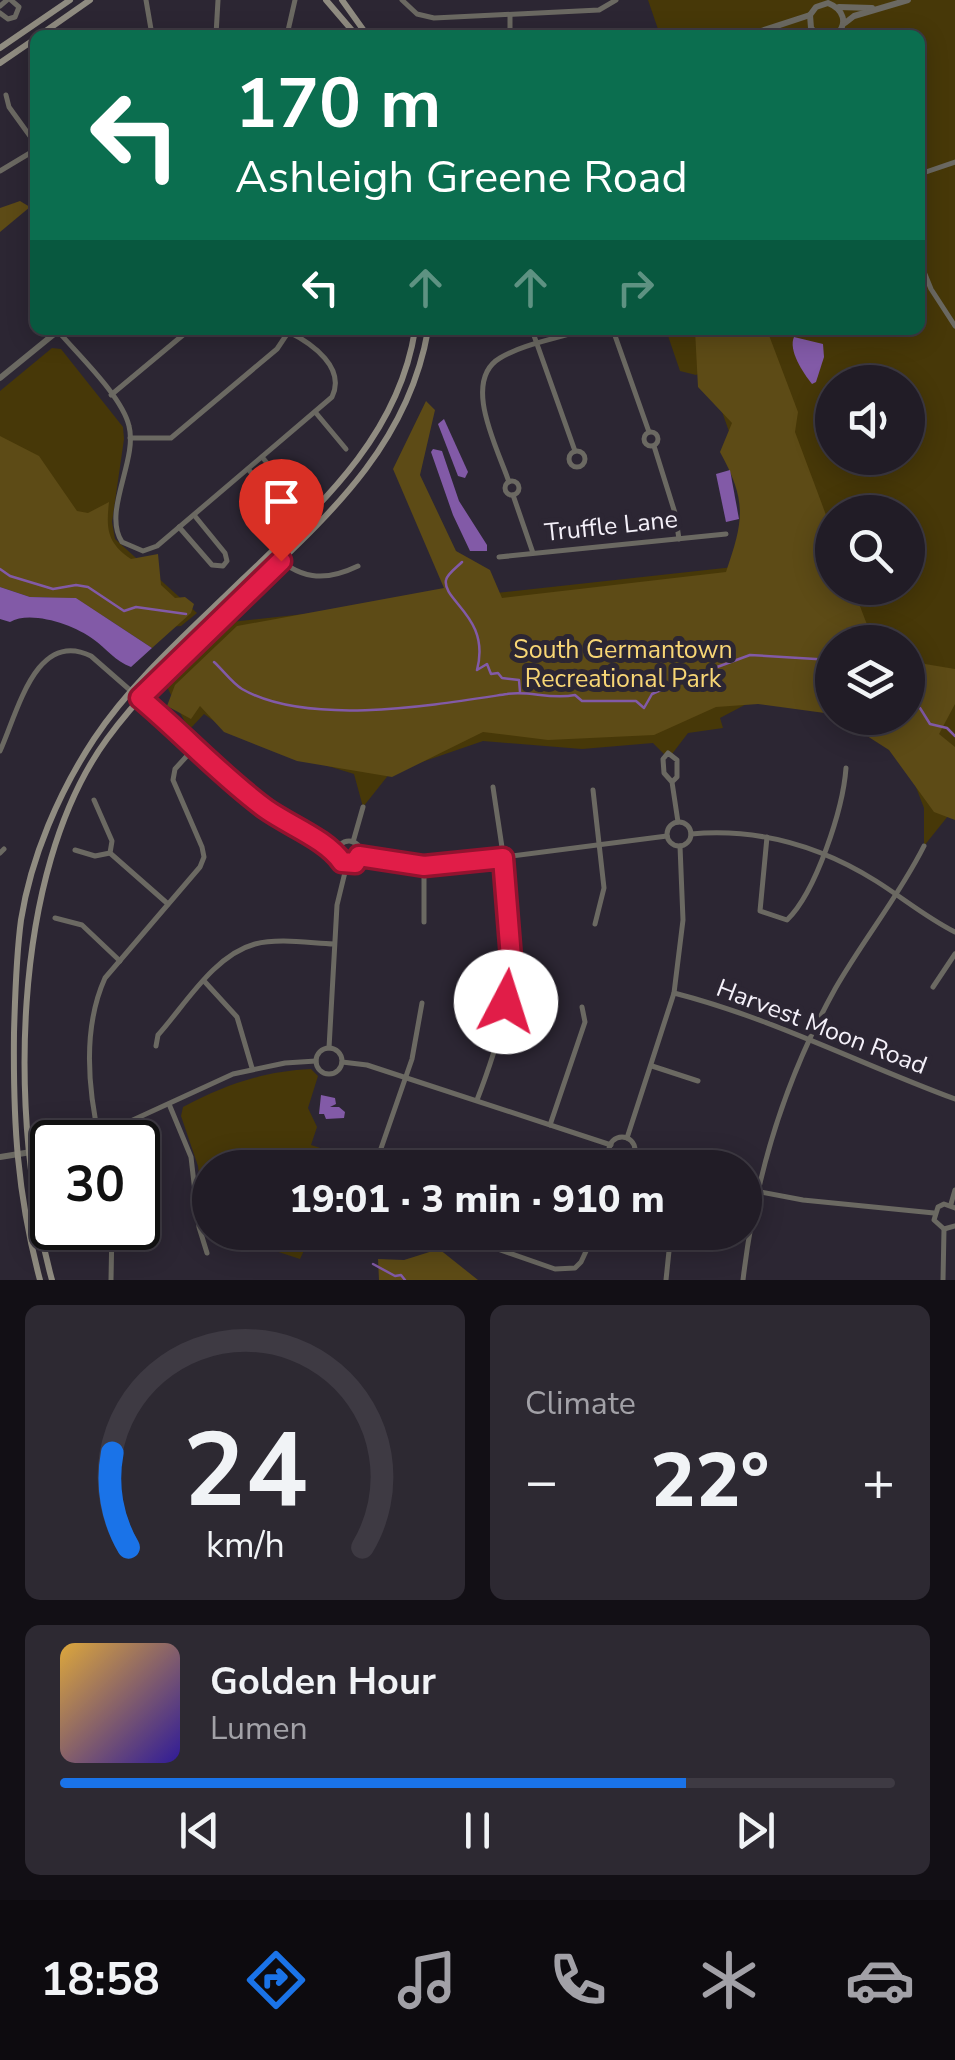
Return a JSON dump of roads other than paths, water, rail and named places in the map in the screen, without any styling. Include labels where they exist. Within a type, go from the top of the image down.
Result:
[{"type":"main road","points":[[1,45],[70,0]]},
{"type":"main road","points":[[48,30],[90,0]]},
{"type":"main road","points":[[326,0],[352,30]]},
{"type":"main road","points":[[342,0],[364,30]]},
{"type":"main road","points":[[0,64],[30,43]]},
{"type":"main road","points":[[40,1280],[16,1156],[15,1006],[21,920],[34,866],[72,777],[96,737],[132,691],[272,552],[352,469],[374,440],[401,386],[414,335]]},
{"type":"main road","points":[[30,1152],[27,984],[35,916],[46,871],[84,777],[105,741],[140,698],[364,474],[394,431],[414,386],[427,335]]},
{"type":"main road","points":[[46,1250],[52,1280]]},
{"type":"street","points":[[9,0],[18,6],[16,17],[8,19],[0,10],[9,0]]},
{"type":"street","points":[[146,0],[151,30]]},
{"type":"street","points":[[216,30],[218,0]]},
{"type":"street","points":[[287,30],[295,0]]},
{"type":"street","points":[[402,0],[418,14],[434,18],[599,10],[616,0]]},
{"type":"street","points":[[813,0],[814,30]]},
{"type":"street","points":[[842,30],[854,16],[908,0]]},
{"type":"street","points":[[763,30],[811,13],[827,1],[843,15],[841,30]]},
{"type":"street","points":[[836,7],[878,8]]},
{"type":"street","points":[[510,15],[510,30]]},
{"type":"street","points":[[1,45],[11,56]]},
{"type":"street","points":[[6,94],[30,139]]},
{"type":"street","points":[[0,172],[30,151]]},
{"type":"street","points":[[925,172],[955,162]]},
{"type":"street","points":[[925,273],[955,326]]},
{"type":"street","points":[[0,378],[52,335]]},
{"type":"street","points":[[62,335],[127,420],[130,438],[116,522],[119,538],[128,547],[142,551],[157,546],[316,413],[336,390],[334,372],[316,349],[295,335]]},
{"type":"street","points":[[111,395],[182,335]]},
{"type":"street","points":[[130,438],[171,438],[277,349],[286,335]]},
{"type":"street","points":[[534,335],[575,451]]},
{"type":"street","points":[[532,553],[513,495],[519,486],[509,482],[480,396],[483,377],[501,357],[567,335]]},
{"type":"street","points":[[616,335],[649,432],[659,438],[654,446],[675,512],[679,539]]},
{"type":"street","points":[[316,413],[346,448]]},
{"type":"street","points":[[248,469],[276,501],[288,502],[290,490],[262,457]]},
{"type":"street","points":[[179,526],[212,565],[223,566],[227,561],[225,553],[194,515]]},
{"type":"street","name":"Truffle Lane","points":[[499,557],[726,534]]},
{"type":"street","points":[[272,552],[290,570],[304,575],[339,576],[358,566]]},
{"type":"street","points":[[0,751],[41,664],[57,650],[76,648],[91,656],[266,809],[337,851]]},
{"type":"street","points":[[95,1120],[90,1044],[95,1000],[105,978],[200,868],[204,857],[173,780],[176,770],[196,746]]},
{"type":"street","points":[[672,782],[678,771],[677,760],[668,753],[664,773],[672,782],[678,822]]},
{"type":"street","points":[[767,837],[760,908],[764,914],[789,919],[824,854],[839,813],[846,768]]},
{"type":"street","points":[[478,1100],[498,1040],[509,980],[510,926],[493,787]]},
{"type":"street","points":[[593,790],[604,888],[595,924]]},
{"type":"street","points":[[94,800],[112,840],[110,853]]},
{"type":"street","points":[[354,842],[364,807]]},
{"type":"street","points":[[678,822],[688,827],[690,834],[680,846]]},
{"type":"street","points":[[678,822],[668,828],[667,836],[680,846]]},
{"type":"street","points":[[690,834],[767,837],[824,854],[955,932]]},
{"type":"street","points":[[359,856],[424,866],[667,836]]},
{"type":"street","points":[[354,842],[359,847],[359,856],[355,863],[347,864],[337,851],[342,843],[354,842]]},
{"type":"street","points":[[627,1138],[674,993],[682,920],[680,846]]},
{"type":"street","points":[[762,1172],[773,1128],[810,1039],[837,987],[924,846]]},
{"type":"street","points":[[75,850],[95,856],[110,853]]},
{"type":"street","points":[[110,853],[168,904]]},
{"type":"street","points":[[330,1048],[334,944],[347,864]]},
{"type":"street","points":[[424,866],[424,922]]},
{"type":"street","points":[[55,918],[82,925],[120,960]]},
{"type":"street","points":[[156,1046],[158,1035],[225,959],[256,944],[334,944]]},
{"type":"street","points":[[933,986],[955,954]]},
{"type":"street","points":[[205,982],[237,1017],[252,1068]]},
{"type":"street","name":"Harvest Moon Road","points":[[674,993],[765,1020],[955,1099]]},
{"type":"street","points":[[379,1150],[405,1077],[422,1003]]},
{"type":"street","points":[[550,1124],[586,1022],[582,1007]]},
{"type":"street","points":[[330,1048],[340,1054],[342,1062],[331,1074],[322,1072],[316,1061],[322,1050],[330,1048]]},
{"type":"street","points":[[138,1120],[252,1068],[316,1061]]},
{"type":"street","points":[[342,1062],[367,1064],[610,1144]]},
{"type":"street","points":[[652,1066],[698,1081]]},
{"type":"street","points":[[169,1104],[190,1157],[199,1227],[207,1253]]},
{"type":"street","points":[[610,1144],[627,1138],[636,1150]]},
{"type":"street","points":[[610,1144],[610,1150]]},
{"type":"street","points":[[0,1157],[30,1152]]},
{"type":"street","points":[[943,1280],[944,1230],[934,1220],[934,1212],[938,1207],[953,1206],[955,1190]]},
{"type":"street","points":[[762,1193],[934,1212]]},
{"type":"street","points":[[944,1230],[955,1226]]},
{"type":"street","points":[[111,1280],[112,1250]]},
{"type":"street","points":[[501,1250],[556,1269],[582,1262],[587,1250]]},
{"type":"street","points":[[666,1280],[669,1250]]},
{"type":"street","points":[[743,1280],[748,1250]]},
{"type":"waterway","points":[[462,562],[447,578],[447,588],[478,637],[477,670],[487,664],[491,674],[519,680],[520,692]]},
{"type":"waterway","points":[[0,569],[10,576],[53,589],[88,587],[124,611],[136,607],[186,614]]},
{"type":"waterway","points":[[214,662],[242,689],[269,701],[301,707],[372,710],[515,693],[575,695],[582,701],[636,701],[644,708],[652,694],[683,680],[696,680],[709,670],[750,655],[815,659]]},
{"type":"waterway","points":[[925,716],[930,724],[947,728],[955,736]]},
{"type":"waterway","points":[[373,1264],[405,1280]]},
{"type":"park label","name":"South Germantown Recreational Park","points":[[623,664]]}]
